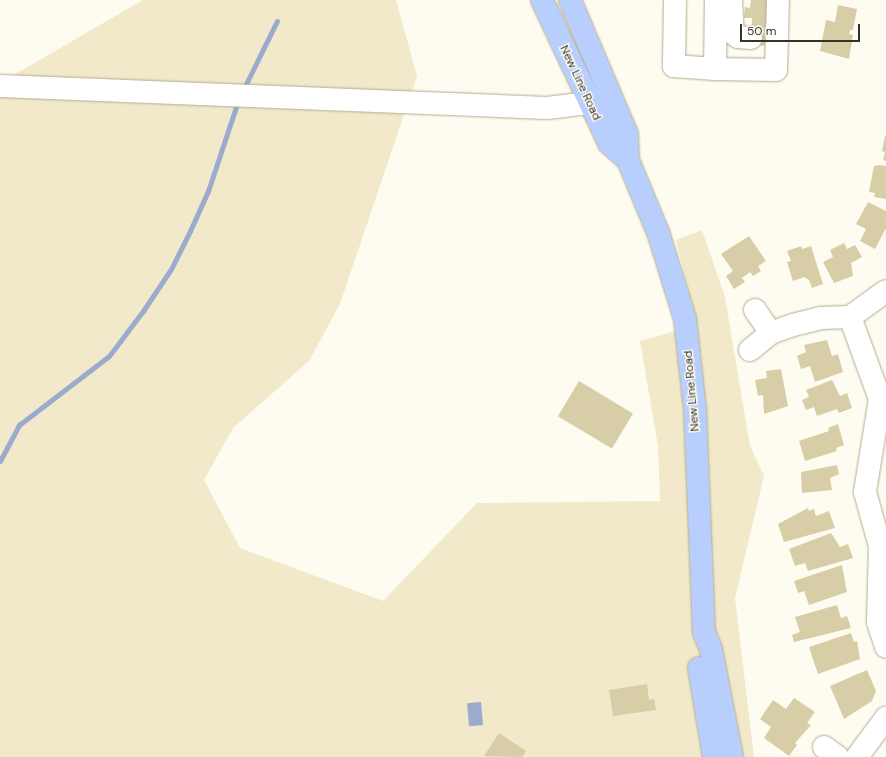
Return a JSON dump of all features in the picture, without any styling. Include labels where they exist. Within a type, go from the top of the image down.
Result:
[{"type":"main road","name":"New Line Road","points":[[542,0],[609,144],[628,160]]},
{"type":"main road","name":"New Line Road","points":[[570,0],[627,134],[628,160],[659,235],[685,318],[695,409],[704,632],[710,649],[732,757]]},
{"type":"main road","name":"New Line Road","points":[[704,632],[697,651],[704,710],[714,757]]},
{"type":"street","points":[[675,0],[674,66],[715,69],[776,70],[766,38],[778,0]]},
{"type":"street","points":[[715,69],[716,0]]},
{"type":"street","points":[[731,0],[733,32],[738,37],[766,38]]},
{"type":"street","points":[[0,86],[547,108],[589,103]]},
{"type":"street","points":[[750,350],[771,333],[821,318],[850,317],[886,291]]},
{"type":"street","points":[[755,310],[771,333]]},
{"type":"street","points":[[850,317],[880,399],[865,492],[880,546],[878,622],[886,647]]},
{"type":"street","points":[[857,757],[886,718]]},
{"type":"shaded area","points":[[143,0],[396,0],[417,76],[340,304],[309,361],[233,428],[204,480],[240,548],[383,601],[477,503],[660,501],[658,446],[640,341],[696,325],[676,240],[702,230],[725,297],[750,446],[764,476],[735,598],[754,757],[0,757],[0,83]]},
{"type":"water","points":[[481,702],[483,725],[469,726],[467,703]]},
{"type":"building","points":[[751,0],[772,0],[771,46],[751,45],[752,18],[744,18],[745,7],[750,8]]},
{"type":"building","points":[[838,5],[857,9],[853,30],[850,30],[849,34],[853,35],[849,59],[820,51],[826,20],[835,22]]},
{"type":"building","points":[[885,136],[886,161],[883,160],[885,152],[882,151]]},
{"type":"building","points":[[874,166],[886,166],[886,199],[874,197],[875,193],[869,192]]},
{"type":"building","points":[[868,202],[886,211],[886,228],[875,249],[860,241],[866,229],[856,224]]},
{"type":"building","points":[[749,236],[766,261],[758,266],[761,271],[753,276],[750,272],[742,278],[745,282],[734,289],[726,276],[733,271],[721,254]]},
{"type":"building","points":[[844,243],[847,249],[855,245],[862,257],[851,263],[853,276],[834,283],[823,262],[833,257],[830,250]]},
{"type":"building","points":[[801,246],[802,249],[811,246],[823,284],[812,288],[809,280],[804,277],[793,281],[787,262],[791,261],[787,251]]},
{"type":"building","points":[[827,340],[832,356],[838,354],[843,372],[815,382],[810,366],[801,369],[797,356],[806,352],[804,345]]},
{"type":"building","points":[[781,369],[788,406],[764,414],[763,395],[758,396],[755,380],[767,378],[766,371]]},
{"type":"building","points":[[832,380],[840,396],[847,393],[852,408],[839,413],[837,409],[817,416],[814,407],[806,410],[802,400],[809,397],[806,390]]},
{"type":"building","points":[[579,381],[633,413],[612,449],[558,416]]},
{"type":"building","points":[[838,424],[844,445],[836,448],[837,451],[805,461],[799,441],[829,431],[828,428]]},
{"type":"building","points":[[837,465],[839,474],[830,478],[832,490],[802,493],[801,472]]},
{"type":"building","points":[[808,508],[809,511],[814,509],[816,516],[829,511],[835,528],[784,542],[778,524]]},
{"type":"building","points":[[831,533],[840,547],[848,544],[853,558],[808,571],[805,563],[795,566],[789,549]]},
{"type":"building","points":[[842,565],[847,592],[809,605],[804,591],[798,593],[794,581]]},
{"type":"building","points":[[837,605],[841,618],[847,616],[851,628],[794,642],[792,635],[800,632],[795,617]]},
{"type":"building","points":[[851,633],[854,642],[857,641],[860,659],[818,674],[809,647]]},
{"type":"building","points":[[867,670],[876,691],[872,701],[844,719],[830,686]]},
{"type":"building","points":[[647,684],[649,700],[654,699],[656,710],[613,716],[609,690]]},
{"type":"building","points":[[794,698],[815,712],[807,723],[811,725],[795,743],[797,745],[789,756],[764,738],[771,727],[760,719],[773,700],[786,709]]},
{"type":"building","points":[[499,733],[526,751],[522,757],[484,756]]},
{"type":"waterway","points":[[243,90],[277,21]]},
{"type":"waterway","points":[[0,461],[19,425],[109,356],[143,311],[171,269],[208,191],[238,101]]}]
